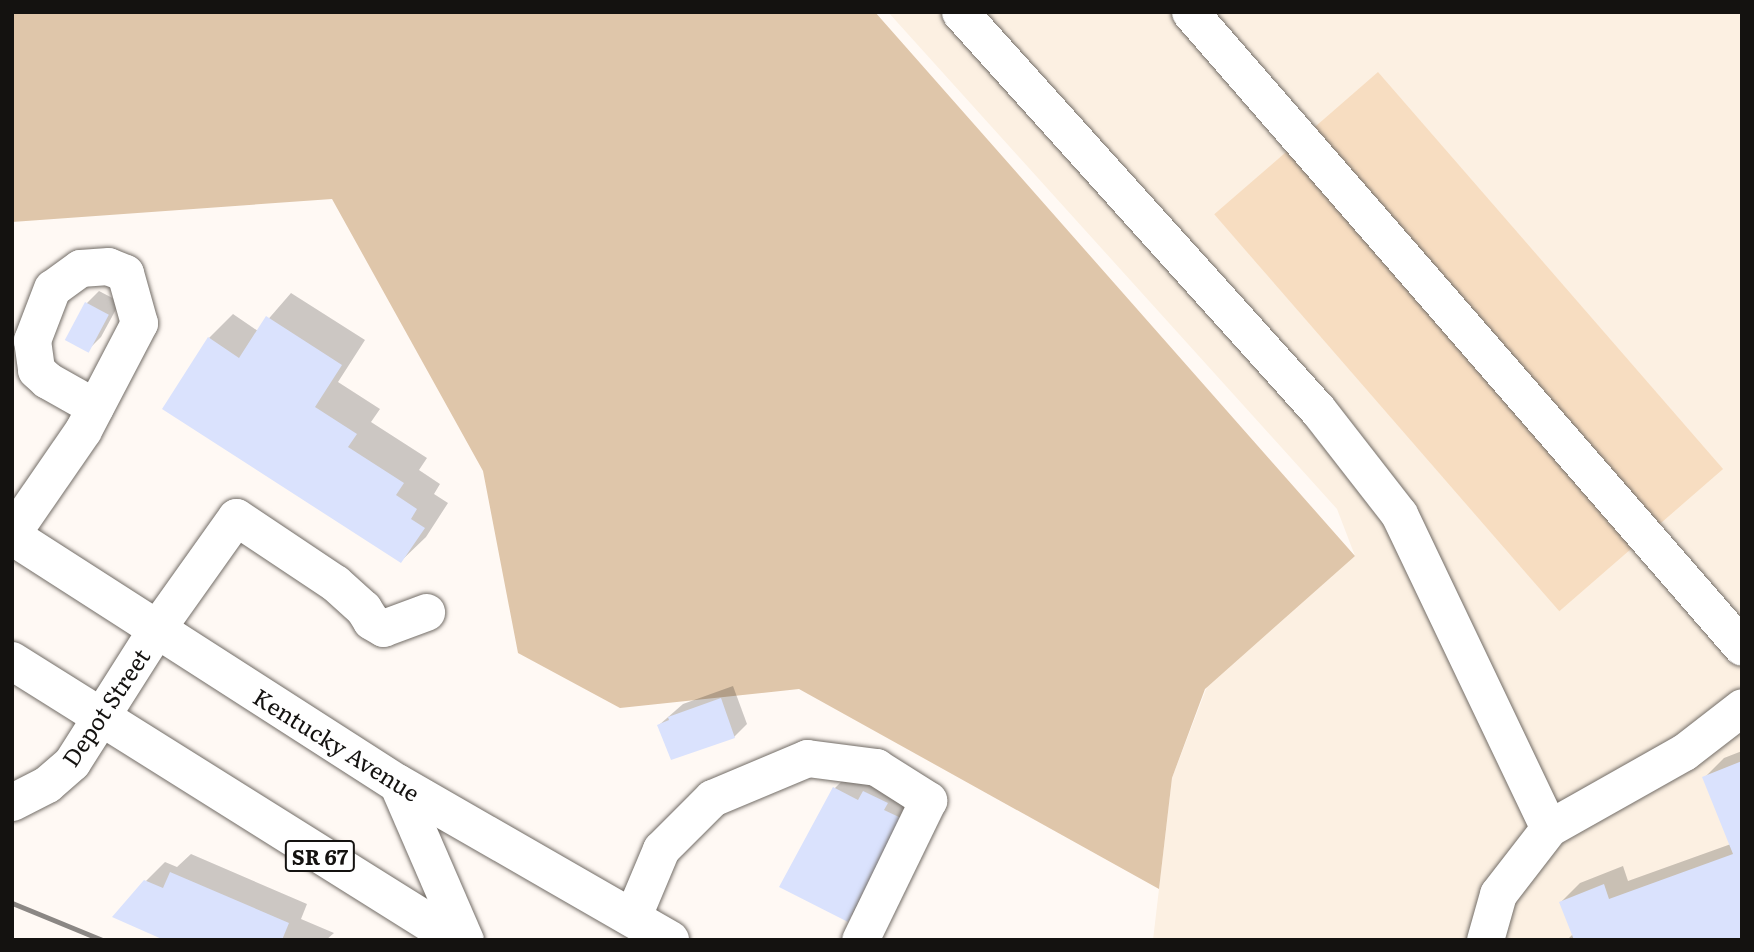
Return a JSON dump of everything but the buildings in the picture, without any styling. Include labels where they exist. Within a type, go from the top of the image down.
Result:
[{"type":"main road","name":"Kentucky Avenue","points":[[12,535],[397,783],[670,940]]},
{"type":"main road","name":"SR 67","points":[[12,662],[457,940]]},
{"type":"street","points":[[960,12],[1318,410],[1399,514],[1549,828]]},
{"type":"street","points":[[1190,12],[1742,648]]},
{"type":"street","points":[[12,535],[83,430],[95,407]]},
{"type":"street","name":"Depot Street","points":[[12,802],[47,783],[72,762],[157,628],[236,517],[335,583],[363,608],[371,621],[383,628],[426,612]]},
{"type":"street","points":[[1485,940],[1497,894],[1549,828],[1685,752],[1742,707]]},
{"type":"street","points":[[632,918],[661,849],[712,799],[807,758],[876,767],[928,800],[860,940]]},
{"type":"street","points":[[397,783],[465,940]]},
{"type":"shaded area","points":[[12,12],[875,12],[1355,556],[1205,689],[1172,778],[1159,889],[799,689],[620,708],[518,653],[483,471],[332,199],[12,222]]},
{"type":"shaded area","points":[[888,12],[1742,12],[1742,940],[1153,940],[1172,778],[1223,645],[1355,556],[1337,509]]},
{"type":"shaded area","points":[[1378,72],[1723,469],[1559,611],[1214,214]]},
{"type":"railway","points":[[12,903],[102,940]]}]
